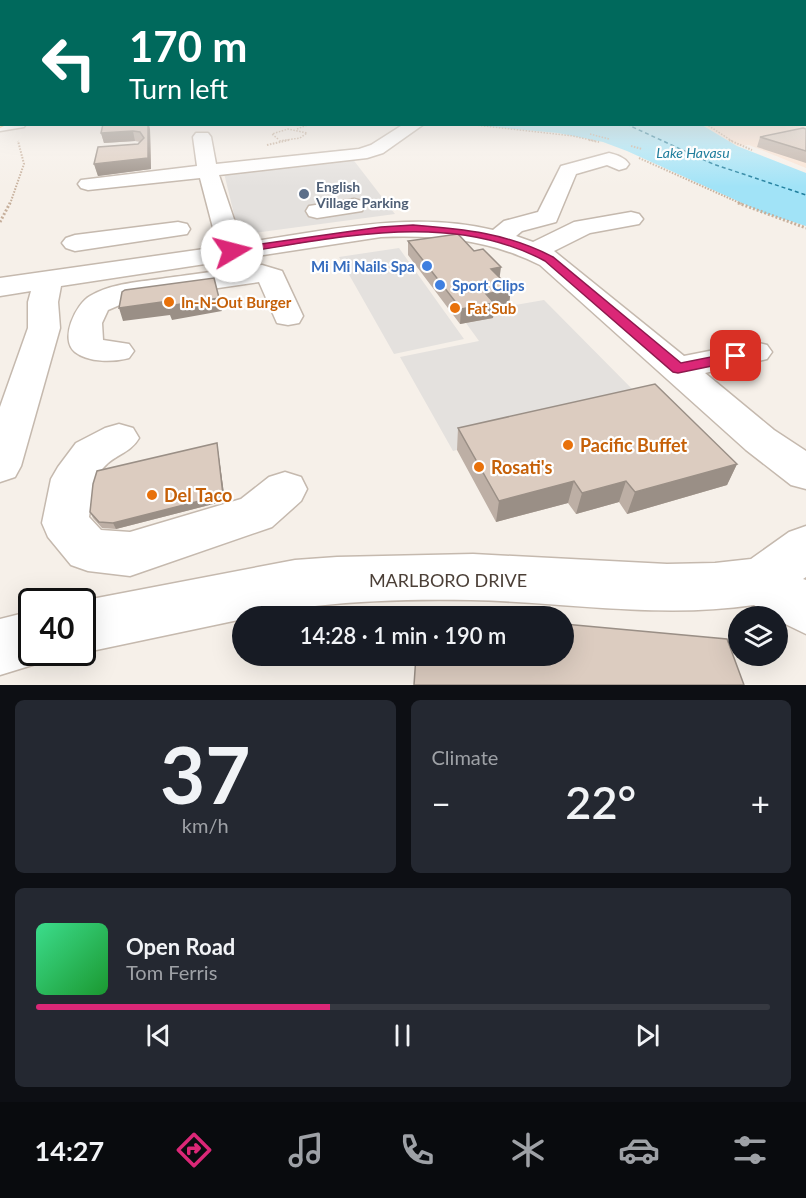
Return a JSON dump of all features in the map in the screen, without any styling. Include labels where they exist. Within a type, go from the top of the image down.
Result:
[{"type":"street","points":[[88,184],[360,154],[377,149],[413,126]]},
{"type":"street","points":[[202,137],[208,171],[232,251]]},
{"type":"street","points":[[498,239],[513,226],[548,217],[568,170],[609,159],[619,164]]},
{"type":"street","points":[[317,211],[354,206]]},
{"type":"street","points":[[535,251],[583,227],[630,219]]},
{"type":"street","points":[[0,287],[381,230],[413,228],[475,232],[535,251],[571,276],[760,440],[806,473]]},
{"type":"street","points":[[75,243],[178,229]]},
{"type":"street","points":[[117,351],[100,350],[87,345],[87,316],[91,307],[103,299],[125,292],[262,273],[272,277],[288,316]]},
{"type":"street","points":[[0,466],[44,328],[43,303],[49,279]]},
{"type":"street","points":[[678,368],[755,352]]},
{"type":"street","points":[[119,438],[92,454],[73,479],[65,523],[88,550],[130,554],[256,514],[285,489]]},
{"type":"street","name":"MARLBORO DRIVE","points":[[96,623],[295,584],[337,580],[473,577],[667,588],[715,587],[760,581],[806,547]]},
{"type":"street","points":[[760,581],[806,609]]},
{"type":"street","points":[[0,647],[18,642]]},
{"type":"path","points":[[296,129],[305,131],[307,135],[293,140],[271,136],[282,130],[304,126]]},
{"type":"path","points":[[519,130],[520,126]]},
{"type":"path","points":[[709,126],[727,139],[752,150]]},
{"type":"path","points":[[0,222],[6,214],[24,165],[17,148],[19,129]]},
{"type":"shaded area","points":[[704,126],[806,126],[806,168],[749,145],[737,146]]},
{"type":"shaded area","name":"English Village Parking","points":[[345,149],[395,214],[239,235],[224,173],[286,166],[282,156]]},
{"type":"shaded area","points":[[399,248],[464,339],[394,354],[339,257]]},
{"type":"shaded area","points":[[544,300],[643,400],[453,451],[400,357],[479,341],[466,323],[492,318],[486,310]]},
{"type":"water","name":"Lake Havasu","points":[[482,126],[704,126],[737,146],[806,173],[806,226],[764,213],[603,142],[558,133]]},
{"type":"building","points":[[103,126],[148,126],[148,158],[94,164],[98,147],[138,144],[144,138],[140,132],[133,131],[101,133]]},
{"type":"building","points":[[806,129],[806,151],[760,137]]},
{"type":"building","points":[[458,234],[474,251],[483,249],[501,267],[491,269],[511,289],[486,294],[494,303],[461,309],[408,241]]},
{"type":"building","points":[[214,278],[219,298],[168,306],[168,301],[119,308],[122,292],[125,290]]},
{"type":"building","points":[[655,384],[737,464],[635,492],[626,481],[582,493],[574,481],[499,501],[458,428]]},
{"type":"building","points":[[217,443],[223,495],[113,523],[99,522],[90,512],[97,471]]},
{"type":"building","points":[[574,625],[727,639],[728,666],[737,666],[744,685],[414,685],[415,666],[574,666]]},
{"type":"ferry route","points":[[630,126],[713,164],[806,195]]},
{"type":"place","name":"English Village Parking","points":[[304,194]]},
{"type":"place","name":"Mi Mi Nails Spa","points":[[427,266]]},
{"type":"place","name":"Sport Clips","points":[[440,285]]},
{"type":"place","name":"In-N-Out Burger","points":[[169,302]]},
{"type":"place","name":"Fat Sub","points":[[455,308]]},
{"type":"place","name":"Pacific Buffet","points":[[568,445]]},
{"type":"place","name":"Rosati's","points":[[479,467]]},
{"type":"place","name":"Del Taco","points":[[152,495]]},
{"type":"route","points":[[232,251],[381,230],[413,228],[475,232],[527,248],[549,259],[678,368],[736,356]]}]
